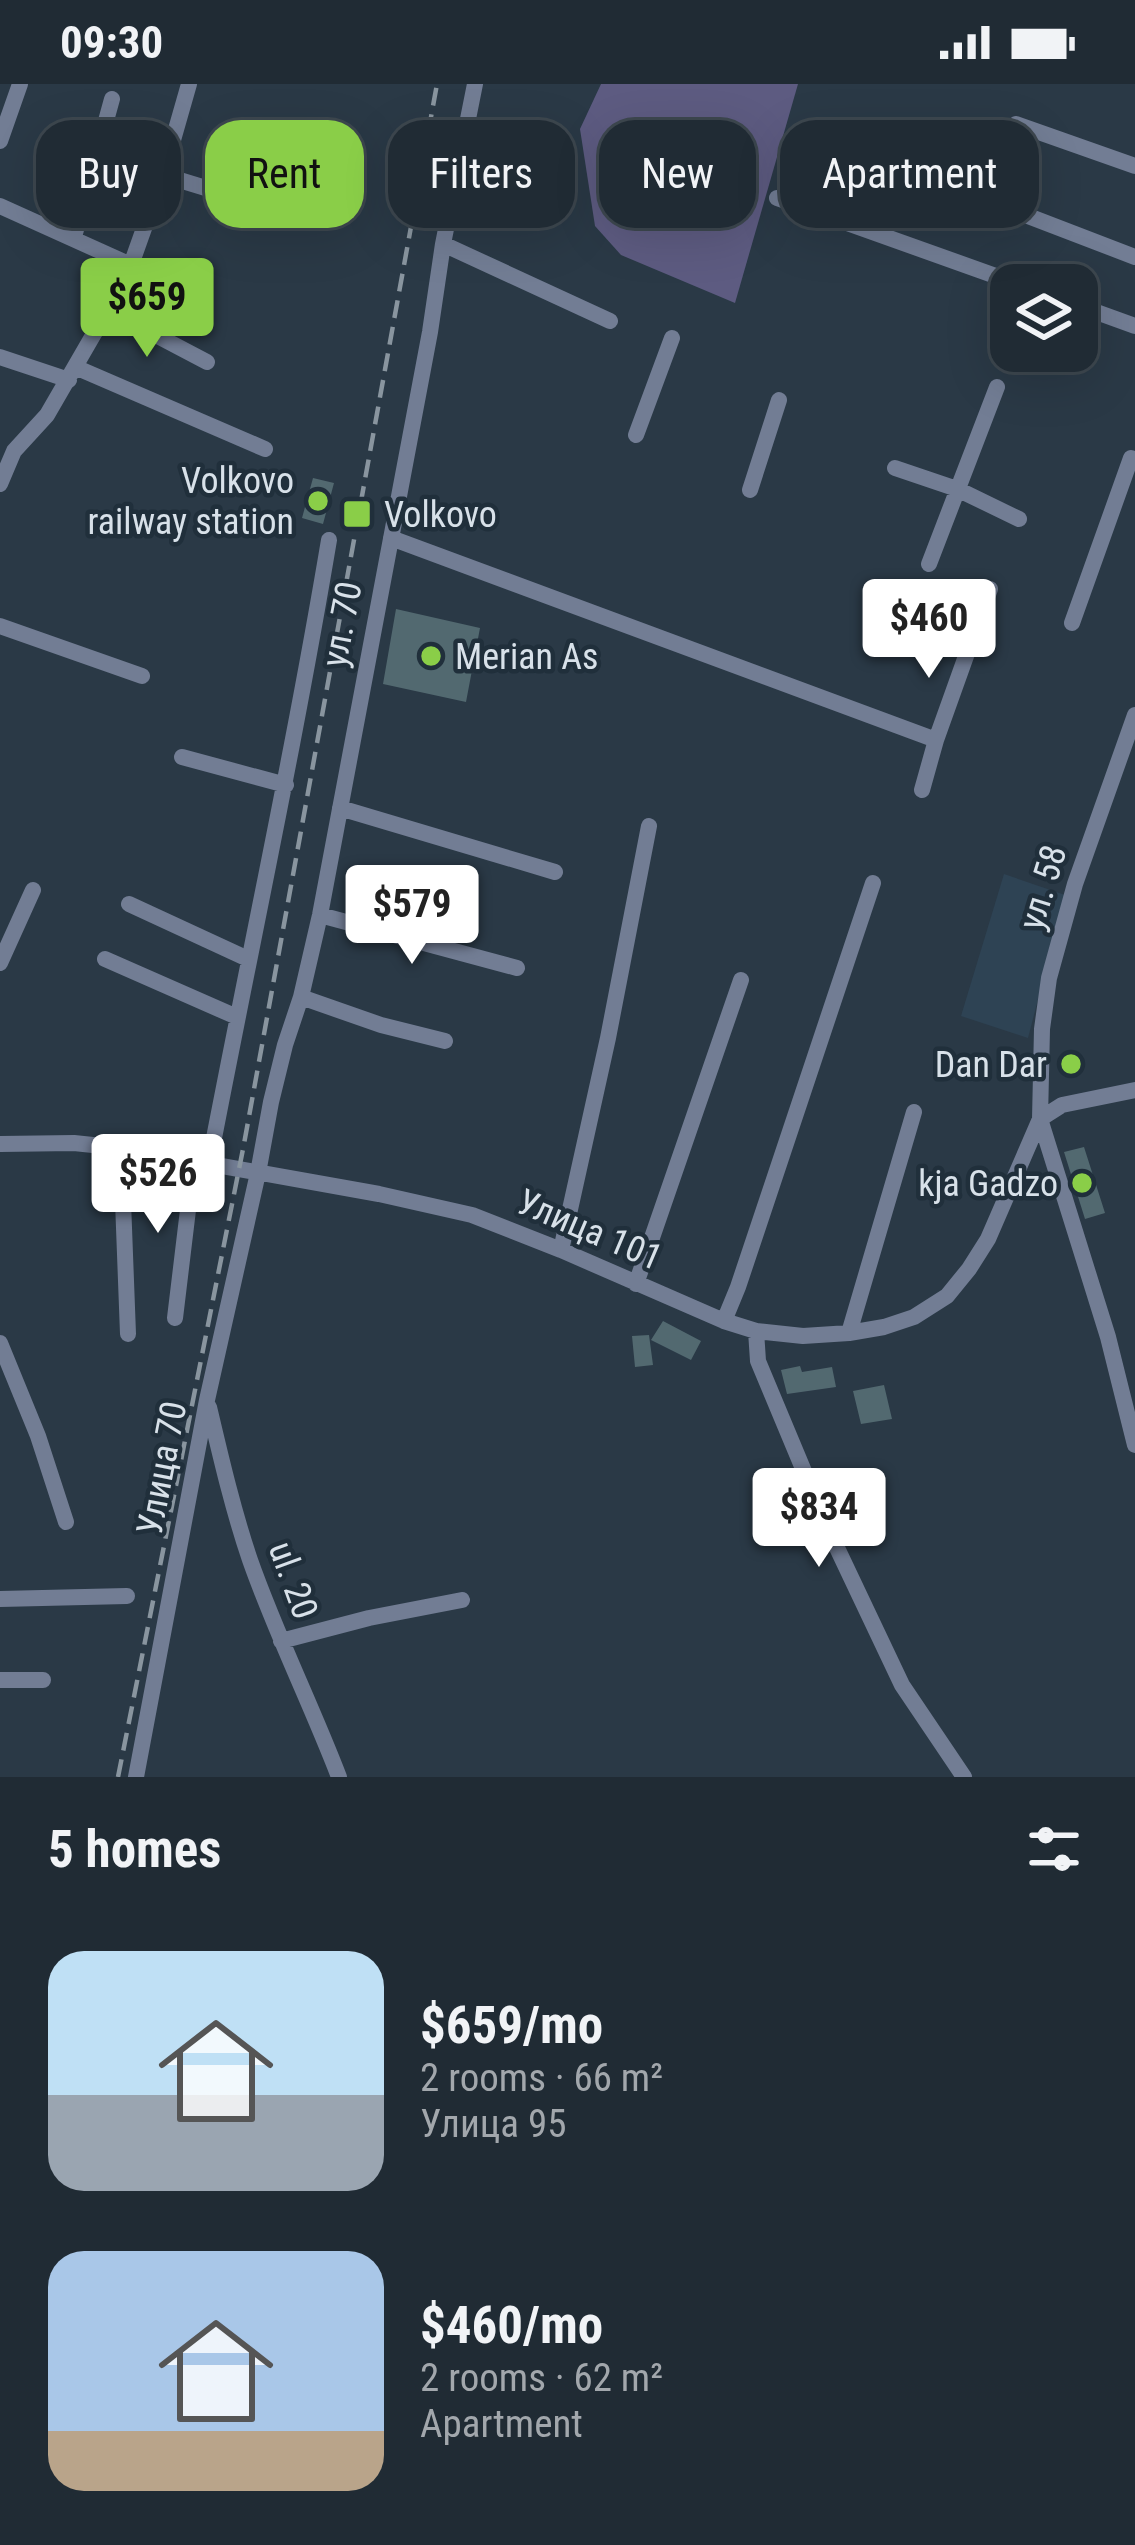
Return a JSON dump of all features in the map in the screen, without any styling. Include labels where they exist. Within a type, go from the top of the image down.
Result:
[{"type":"street","points":[[0,141],[20,84]]},
{"type":"street","points":[[179,120],[189,84]]},
{"type":"street","name":"ул. 70","points":[[258,1173],[285,1045],[320,915],[476,84]]},
{"type":"street","points":[[74,238],[112,99]]},
{"type":"street","points":[[1039,132],[1135,166]]},
{"type":"street","points":[[777,198],[990,274]]},
{"type":"street","points":[[0,206],[133,266]]},
{"type":"street","points":[[1039,221],[1135,257]]},
{"type":"street","points":[[0,484],[7,449],[47,415],[95,332],[112,312],[146,228]]},
{"type":"street","points":[[443,244],[610,321]]},
{"type":"street","points":[[112,312],[207,362]]},
{"type":"street","points":[[1098,313],[1135,326]]},
{"type":"street","points":[[636,435],[672,338]]},
{"type":"street","points":[[0,357],[72,374],[265,449]]},
{"type":"street","points":[[929,564],[997,387]]},
{"type":"street","points":[[750,490],[779,400]]},
{"type":"street","points":[[1072,623],[1131,458]]},
{"type":"street","points":[[895,468],[958,489],[1019,519]]},
{"type":"street","points":[[391,538],[936,740]]},
{"type":"street","points":[[175,1318],[202,1162],[286,785],[329,540]]},
{"type":"street","points":[[922,790],[990,589]]},
{"type":"street","points":[[0,626],[142,676]]},
{"type":"street","name":"ул. 58","points":[[1040,1119],[1045,1004],[1062,928],[1135,715]]},
{"type":"street","points":[[182,758],[286,785]]},
{"type":"street","points":[[340,808],[555,872]]},
{"type":"street","points":[[561,1250],[649,826]]},
{"type":"street","points":[[724,1321],[873,883]]},
{"type":"street","points":[[0,963],[33,890]]},
{"type":"street","points":[[129,904],[248,959]]},
{"type":"street","points":[[320,915],[518,968]]},
{"type":"street","points":[[105,959],[237,1017]]},
{"type":"street","points":[[636,1284],[741,980]]},
{"type":"street","points":[[301,998],[445,1041]]},
{"type":"street","points":[[1135,1090],[1062,1105],[1040,1119],[1108,1337],[1135,1445]]},
{"type":"street","points":[[849,1333],[914,1112]]},
{"type":"street","name":"Улица 101","points":[[0,1144],[121,1148],[379,1194],[472,1216],[724,1321],[756,1331],[802,1336],[884,1327],[914,1318],[946,1296],[988,1238],[1040,1119]]},
{"type":"street","points":[[121,1148],[128,1334]]},
{"type":"street","name":"Улица 70","points":[[136,1777],[207,1400],[258,1173]]},
{"type":"street","points":[[756,1331],[758,1361],[829,1531],[902,1684],[964,1777]]},
{"type":"street","points":[[0,1343],[66,1522]]},
{"type":"street","name":"ul. 20","points":[[207,1400],[244,1539],[339,1777]]},
{"type":"street","points":[[0,1599],[127,1596]]},
{"type":"street","points":[[281,1641],[461,1600]]},
{"type":"street","points":[[0,1680],[43,1680]]},
{"type":"shaded area","points":[[601,84],[798,84],[788,120],[780,120],[780,147],[735,303],[621,255],[595,226],[580,129]]},
{"type":"shaded area","points":[[1004,874],[1065,895],[1028,1038],[961,1016]]},
{"type":"building","name":"Volkovo railway station","points":[[313,478],[334,483],[323,524],[302,518]]},
{"type":"building","name":"Merian As","points":[[396,609],[480,628],[466,702],[383,684]]},
{"type":"building","name":"kja Gadzo","points":[[1084,1147],[1105,1213],[1085,1219],[1064,1152]]},
{"type":"building","points":[[663,1321],[701,1341],[691,1360],[651,1340]]},
{"type":"building","points":[[649,1335],[653,1365],[635,1367],[632,1336]]},
{"type":"building","points":[[800,1366],[802,1372],[832,1367],[836,1387],[787,1394],[781,1370]]},
{"type":"building","points":[[884,1385],[892,1419],[861,1424],[853,1391]]},
{"type":"railway","points":[[118,1777],[244,1144],[437,84]]},
{"type":"place","name":"Volkovo railway station","points":[[318,501]]},
{"type":"place","name":"Volkovo","points":[[357,514]]},
{"type":"place","name":"Merian As","points":[[431,656]]},
{"type":"place","name":"Dan Dar","points":[[1071,1064]]},
{"type":"place","name":"kja Gadzo","points":[[1082,1183]]}]
